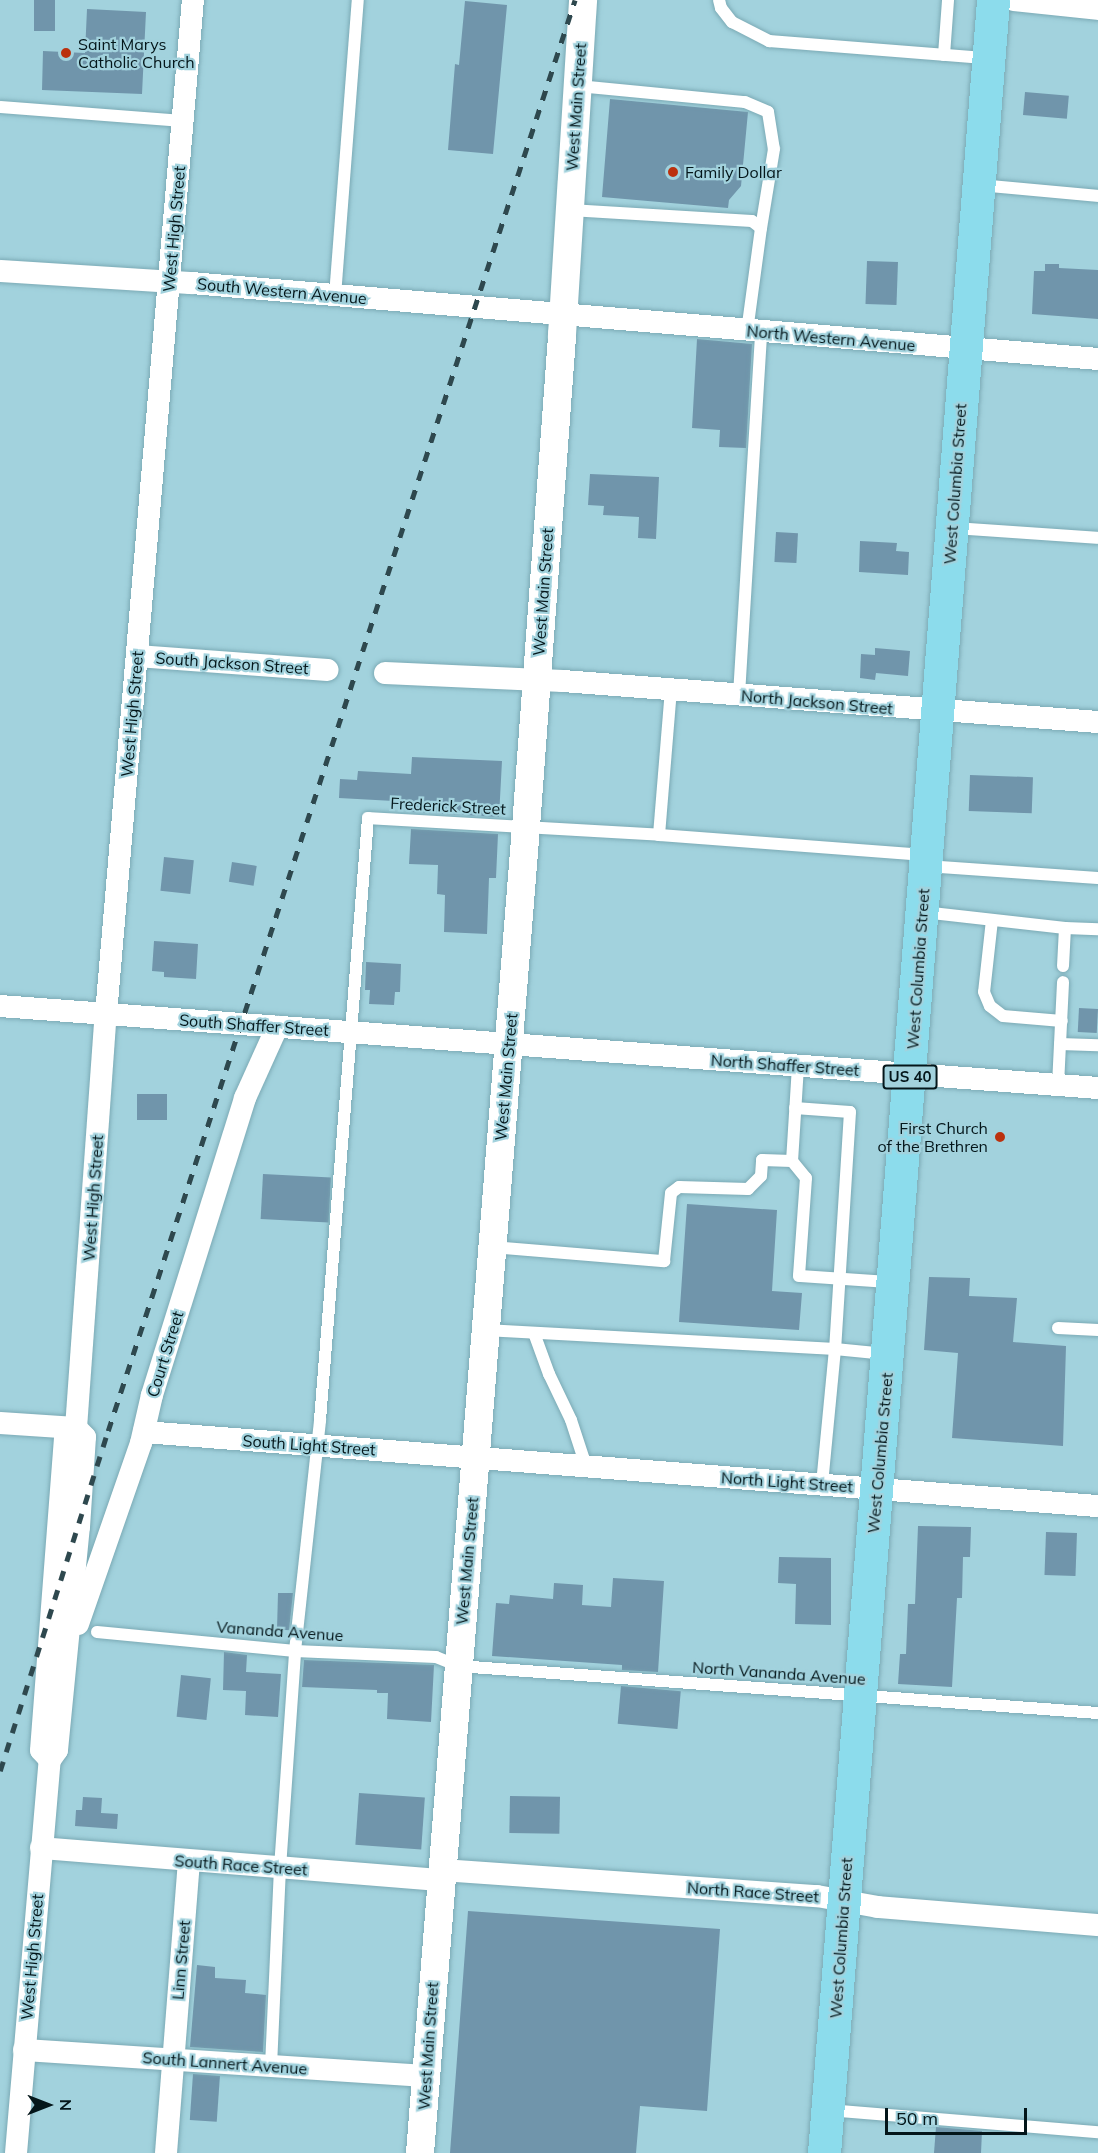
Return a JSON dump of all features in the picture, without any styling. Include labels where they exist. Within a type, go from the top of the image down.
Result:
[{"type":"main road","name":"West Columbia Street","points":[[824,2153],[993,0]]},
{"type":"street","name":"West High Street","points":[[50,1760],[41,1750],[63,1460],[65,1437],[76,1428],[106,1014],[193,0]]},
{"type":"street","name":"West Main Street","points":[[420,2153],[526,827],[583,0]]},
{"type":"street","points":[[1014,0],[1098,9]]},
{"type":"street","name":"South Western Avenue","points":[[0,271],[563,315]]},
{"type":"street","name":"North Western Avenue","points":[[563,315],[1098,359]]},
{"type":"street","name":"South Jackson Street","points":[[137,656],[327,670]]},
{"type":"street","points":[[385,673],[537,680]]},
{"type":"street","name":"North Jackson Street","points":[[537,680],[1098,722]]},
{"type":"street","name":"South Shaffer Street","points":[[0,1006],[508,1044]]},
{"type":"street","name":"Court Street","points":[[64,1683],[75,1634],[144,1432],[152,1395],[245,1098],[277,1027]]},
{"type":"street","name":"North Shaffer Street","points":[[508,1044],[1098,1088]]},
{"type":"street","points":[[0,1423],[76,1428]]},
{"type":"street","name":"West High Street","points":[[16,2153],[41,1848],[50,1760],[57,1750],[85,1437],[76,1428]]},
{"type":"street","name":"South Light Street","points":[[144,1432],[475,1458]]},
{"type":"street","name":"North Light Street","points":[[475,1458],[1098,1506]]},
{"type":"street","name":"South Race Street","points":[[41,1848],[280,1868],[442,1875]]},
{"type":"street","name":"Linn Street","points":[[165,2153],[189,1861]]},
{"type":"street","name":"North Race Street","points":[[442,1875],[817,1896],[878,1907],[1098,1924]]},
{"type":"street","name":"South Lannert Avenue","points":[[24,2050],[426,2076]]},
{"type":"lane","points":[[335,296],[358,0]]},
{"type":"lane","points":[[719,0],[721,8],[732,22],[769,41],[989,58]]},
{"type":"lane","points":[[944,55],[948,0]]},
{"type":"lane","points":[[578,86],[745,102],[768,112],[774,149],[761,228],[754,332],[739,695]]},
{"type":"lane","points":[[0,107],[183,121]]},
{"type":"lane","points":[[979,185],[1098,196]]},
{"type":"lane","points":[[570,210],[743,219],[752,221],[761,228]]},
{"type":"lane","points":[[952,528],[1098,538]]},
{"type":"lane","points":[[659,835],[671,690]]},
{"type":"lane","name":"Frederick Street","points":[[352,1033],[368,818],[659,835],[1098,878]]},
{"type":"lane","points":[[922,912],[1065,928],[1098,929]]},
{"type":"lane","points":[[992,920],[984,992],[990,1006],[1003,1016],[1062,1021]]},
{"type":"lane","points":[[1063,966],[1065,928]]},
{"type":"lane","points":[[1058,1085],[1063,982]]},
{"type":"lane","points":[[271,2066],[280,1868],[295,1650],[318,1445],[352,1033]]},
{"type":"lane","points":[[1060,1044],[1098,1045]]},
{"type":"lane","points":[[798,1065],[792,1161],[806,1178],[799,1276],[893,1282]]},
{"type":"lane","points":[[795,1108],[850,1112],[835,1349],[822,1485]]},
{"type":"lane","points":[[492,1247],[664,1261],[671,1193],[679,1187],[748,1189],[761,1176],[762,1161],[792,1161]]},
{"type":"lane","points":[[1058,1328],[1098,1330]]},
{"type":"lane","points":[[485,1330],[835,1349],[888,1354]]},
{"type":"lane","points":[[534,1333],[549,1374],[571,1420],[586,1466]]},
{"type":"lane","name":"Vananda Avenue","points":[[97,1632],[295,1650],[436,1657],[459,1666]]},
{"type":"lane","name":"North Vananda Avenue","points":[[459,1666],[1098,1713]]},
{"type":"lane","points":[[827,2109],[1098,2132]]},
{"type":"building","points":[[34,0],[55,0],[55,31],[34,31]]},
{"type":"building","points":[[465,1],[507,5],[493,154],[448,150],[455,64],[459,65]]},
{"type":"building","name":"Saint Marys Catholic Church","points":[[87,9],[146,12],[142,94],[42,90],[43,51],[85,53]]},
{"type":"building","points":[[1025,92],[1069,96],[1067,119],[1023,115]]},
{"type":"building","points":[[610,99],[748,112],[741,186],[729,200],[728,208],[602,197]]},
{"type":"building","points":[[867,261],[898,262],[896,305],[865,304]]},
{"type":"building","points":[[1045,264],[1059,264],[1059,268],[1098,270],[1098,319],[1032,314],[1034,271],[1045,271]]},
{"type":"building","points":[[697,339],[752,344],[746,448],[719,447],[720,430],[692,428]]},
{"type":"building","points":[[590,474],[659,477],[656,539],[638,538],[639,517],[603,515],[604,506],[588,505]]},
{"type":"building","points":[[776,532],[798,533],[796,563],[774,562]]},
{"type":"building","points":[[860,541],[897,543],[896,551],[909,552],[908,575],[859,572]]},
{"type":"building","points":[[875,648],[910,651],[908,676],[876,673],[875,680],[860,678],[861,654],[875,655]]},
{"type":"building","points":[[412,757],[502,761],[499,817],[411,812],[412,802],[339,798],[340,779],[357,780],[358,771],[411,774]]},
{"type":"building","points":[[970,775],[1033,777],[1032,813],[969,811]]},
{"type":"building","points":[[411,829],[498,834],[496,878],[489,878],[487,934],[444,932],[445,895],[437,894],[438,865],[409,864]]},
{"type":"building","points":[[164,857],[194,860],[190,894],[160,891]]},
{"type":"building","points":[[232,862],[257,866],[254,886],[229,882]]},
{"type":"building","points":[[154,941],[198,944],[196,979],[164,977],[164,972],[152,971]]},
{"type":"building","points":[[366,962],[401,964],[400,992],[395,992],[394,1005],[369,1004],[370,990],[365,990]]},
{"type":"building","points":[[1079,1008],[1098,1009],[1097,1033],[1078,1032]]},
{"type":"building","points":[[137,1094],[167,1094],[167,1120],[137,1120]]},
{"type":"building","points":[[263,1174],[331,1178],[329,1222],[261,1219]]},
{"type":"building","points":[[687,1204],[777,1210],[772,1291],[802,1293],[799,1330],[679,1322]]},
{"type":"building","points":[[929,1277],[970,1278],[969,1296],[1017,1298],[1013,1342],[1066,1346],[1063,1446],[952,1438],[958,1353],[924,1350]]},
{"type":"building","points":[[918,1526],[971,1527],[970,1557],[963,1557],[962,1598],[957,1598],[952,1687],[898,1684],[900,1654],[906,1654],[908,1604],[915,1604]]},
{"type":"building","points":[[1046,1532],[1077,1533],[1075,1576],[1044,1575]]},
{"type":"building","points":[[779,1557],[831,1558],[831,1625],[795,1624],[796,1584],[778,1583]]},
{"type":"building","points":[[613,1578],[664,1581],[658,1672],[622,1670],[622,1665],[492,1656],[496,1603],[509,1604],[510,1595],[553,1599],[554,1583],[583,1585],[582,1605],[611,1607]]},
{"type":"building","points":[[278,1593],[293,1593],[289,1630],[277,1630]]},
{"type":"building","points":[[224,1652],[247,1655],[246,1672],[281,1674],[278,1717],[245,1715],[246,1691],[223,1690]]},
{"type":"building","points":[[304,1660],[434,1665],[431,1722],[387,1719],[388,1693],[377,1693],[377,1690],[302,1687]]},
{"type":"building","points":[[181,1675],[211,1678],[206,1720],[177,1717]]},
{"type":"building","points":[[621,1686],[681,1691],[677,1729],[618,1724]]},
{"type":"building","points":[[359,1793],[425,1798],[421,1849],[355,1845]]},
{"type":"building","points":[[510,1796],[560,1797],[559,1834],[509,1833]]},
{"type":"building","points":[[83,1797],[102,1798],[101,1813],[118,1814],[117,1829],[75,1826],[76,1810],[82,1810]]},
{"type":"building","points":[[468,1911],[720,1929],[707,2111],[640,2106],[636,2153],[450,2153]]},
{"type":"building","points":[[197,1965],[215,1967],[215,1978],[246,1980],[245,1993],[266,1995],[263,2052],[190,2047]]},
{"type":"building","points":[[193,2074],[220,2076],[217,2122],[190,2120]]},
{"type":"building","points":[[936,2127],[982,2131],[981,2153],[934,2153]]},
{"type":"railway","points":[[0,1771],[108,1431],[575,0]]},
{"type":"place","name":"Saint Marys Catholic Church","points":[[66,53]]},
{"type":"place","name":"Family Dollar","points":[[673,172]]},
{"type":"place","name":"First Church of the Brethren","points":[[1000,1137]]}]
